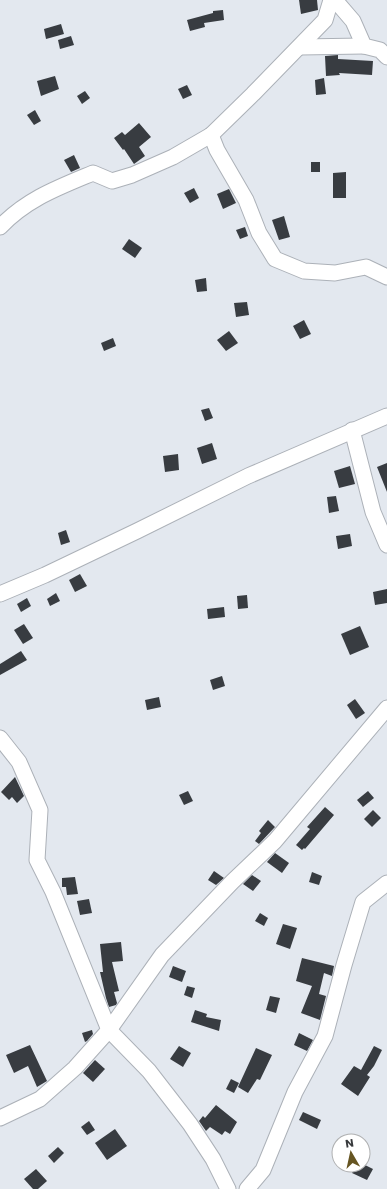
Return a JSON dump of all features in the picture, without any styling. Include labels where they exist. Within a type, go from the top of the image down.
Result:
[{"type":"street","points":[[0,227],[11,215],[44,194],[93,173],[112,181],[132,175],[173,157],[211,135],[289,56],[300,47],[325,20],[331,0]]},
{"type":"street","points":[[335,0],[353,21],[364,46]]},
{"type":"street","points":[[300,47],[364,46],[380,50],[387,57]]},
{"type":"street","points":[[211,135],[217,150],[246,200],[259,233],[275,259],[304,271],[335,273],[366,267],[387,277]]},
{"type":"street","points":[[0,594],[45,575],[248,476],[387,416]]},
{"type":"street","points":[[352,430],[372,512],[387,545]]},
{"type":"street","points":[[0,1118],[40,1099],[75,1068],[109,1030],[162,955],[232,882],[275,841],[387,708]]},
{"type":"street","points":[[0,738],[19,762],[40,810],[37,860],[53,892],[109,1030],[149,1071],[190,1124],[213,1159],[228,1189]]},
{"type":"street","points":[[247,1189],[263,1170],[295,1092],[325,1036],[363,902],[387,883]]},
{"type":"building","points":[[299,0],[317,0],[318,10],[301,14]]},
{"type":"building","points":[[223,10],[224,20],[204,23],[205,27],[190,31],[187,20],[213,13],[213,11]]},
{"type":"building","points":[[61,24],[64,34],[46,39],[44,29]]},
{"type":"building","points":[[71,36],[74,45],[60,49],[58,40]]},
{"type":"building","points":[[338,55],[338,59],[373,61],[372,75],[339,73],[340,75],[326,76],[325,56]]},
{"type":"building","points":[[55,76],[59,89],[41,96],[37,81]]},
{"type":"building","points":[[324,78],[326,94],[316,95],[315,80]]},
{"type":"building","points":[[187,85],[192,95],[183,99],[178,89]]},
{"type":"building","points":[[85,91],[90,98],[82,104],[77,96]]},
{"type":"building","points":[[35,110],[41,121],[34,125],[27,115]]},
{"type":"building","points":[[139,123],[151,137],[139,147],[145,156],[134,164],[124,149],[123,150],[114,138],[122,132],[125,135]]},
{"type":"building","points":[[74,155],[80,168],[71,172],[64,160]]},
{"type":"building","points":[[311,162],[320,162],[320,172],[311,172]]},
{"type":"building","points":[[346,172],[346,198],[333,198],[333,173]]},
{"type":"building","points":[[194,188],[199,198],[190,203],[184,193]]},
{"type":"building","points":[[229,189],[236,203],[223,209],[217,194]]},
{"type":"building","points":[[284,216],[290,237],[279,240],[272,220]]},
{"type":"building","points":[[245,227],[248,236],[240,239],[236,230]]},
{"type":"building","points":[[129,239],[142,248],[135,258],[122,249]]},
{"type":"building","points":[[206,278],[207,291],[197,292],[195,280]]},
{"type":"building","points":[[247,302],[249,315],[236,317],[234,303]]},
{"type":"building","points":[[304,320],[311,334],[300,339],[293,326]]},
{"type":"building","points":[[229,331],[238,343],[226,351],[217,340]]},
{"type":"building","points":[[113,338],[116,346],[104,351],[101,343]]},
{"type":"building","points":[[209,408],[213,418],[205,421],[201,410]]},
{"type":"building","points":[[212,443],[217,459],[202,464],[197,448]]},
{"type":"building","points":[[178,454],[179,470],[165,472],[163,456]]},
{"type":"building","points":[[387,463],[387,492],[377,467]]},
{"type":"building","points":[[350,466],[355,484],[339,488],[334,471]]},
{"type":"building","points":[[336,496],[339,511],[329,513],[327,497]]},
{"type":"building","points":[[66,530],[70,542],[61,545],[58,533]]},
{"type":"building","points":[[350,534],[352,546],[338,549],[336,536]]},
{"type":"building","points":[[80,574],[87,586],[75,592],[69,580]]},
{"type":"building","points":[[387,589],[387,603],[375,605],[373,592]]},
{"type":"building","points":[[56,593],[60,601],[50,606],[47,599]]},
{"type":"building","points":[[247,595],[248,608],[238,609],[237,596]]},
{"type":"building","points":[[27,598],[31,606],[21,612],[17,604]]},
{"type":"building","points":[[224,607],[225,617],[208,619],[207,609]]},
{"type":"building","points":[[24,624],[33,638],[23,644],[14,630]]},
{"type":"building","points":[[360,626],[369,647],[350,655],[341,634]]},
{"type":"building","points":[[21,651],[27,660],[0,675],[0,664]]},
{"type":"building","points":[[222,676],[225,686],[213,690],[210,680]]},
{"type":"building","points":[[159,697],[161,707],[147,710],[145,700]]},
{"type":"building","points":[[355,699],[365,713],[356,719],[347,705]]},
{"type":"building","points":[[15,777],[24,796],[17,803],[12,797],[9,800],[1,792]]},
{"type":"building","points":[[188,791],[193,801],[184,805],[179,795]]},
{"type":"building","points":[[368,791],[374,798],[363,807],[357,800]]},
{"type":"building","points":[[325,807],[334,815],[305,849],[304,848],[302,850],[296,845],[310,829],[307,827]]},
{"type":"building","points":[[373,810],[381,818],[372,827],[364,819]]},
{"type":"building","points":[[268,820],[275,827],[259,844],[255,841],[261,833],[259,831]]},
{"type":"building","points":[[275,853],[289,863],[282,873],[267,862]]},
{"type":"building","points":[[214,871],[224,878],[216,885],[208,880]]},
{"type":"building","points":[[312,872],[322,876],[319,885],[309,882]]},
{"type":"building","points":[[252,875],[261,881],[253,891],[243,884]]},
{"type":"building","points":[[75,877],[78,894],[67,895],[66,887],[62,887],[62,878]]},
{"type":"building","points":[[89,899],[92,913],[80,915],[77,901]]},
{"type":"building","points":[[260,913],[268,918],[264,926],[255,921]]},
{"type":"building","points":[[283,924],[297,928],[290,949],[276,944]]},
{"type":"building","points":[[121,942],[123,961],[112,962],[119,991],[114,992],[117,1003],[116,1005],[109,1007],[100,972],[103,972],[100,944]]},
{"type":"building","points":[[302,958],[334,966],[332,976],[324,973],[319,994],[326,996],[320,1020],[301,1013],[312,986],[296,981]]},
{"type":"building","points":[[173,966],[186,971],[182,982],[169,977]]},
{"type":"building","points":[[187,986],[195,988],[192,998],[184,995]]},
{"type":"building","points":[[270,996],[280,998],[276,1013],[266,1010]]},
{"type":"building","points":[[195,1010],[207,1014],[206,1017],[221,1020],[219,1031],[191,1022]]},
{"type":"building","points":[[92,1030],[93,1034],[85,1042],[82,1033]]},
{"type":"building","points":[[299,1033],[313,1040],[307,1051],[294,1045]]},
{"type":"building","points":[[30,1045],[47,1081],[37,1087],[28,1066],[14,1073],[6,1055]]},
{"type":"building","points":[[179,1046],[191,1053],[183,1067],[170,1059]]},
{"type":"building","points":[[374,1046],[382,1050],[374,1066],[367,1075],[370,1077],[358,1096],[341,1084],[354,1066],[361,1070]]},
{"type":"building","points":[[256,1048],[272,1055],[260,1080],[257,1079],[248,1093],[238,1087]]},
{"type":"building","points":[[95,1060],[105,1069],[93,1082],[83,1073]]},
{"type":"building","points":[[231,1079],[239,1083],[234,1093],[226,1089]]},
{"type":"building","points":[[216,1105],[237,1122],[230,1134],[225,1131],[222,1135],[210,1127],[206,1131],[199,1121],[203,1116],[205,1118]]},
{"type":"building","points":[[303,1112],[321,1120],[317,1129],[299,1120]]},
{"type":"building","points":[[89,1121],[95,1130],[87,1135],[81,1127]]},
{"type":"building","points":[[115,1129],[127,1146],[107,1160],[95,1143]]},
{"type":"building","points":[[58,1147],[64,1153],[54,1163],[48,1156]]},
{"type":"building","points":[[36,1169],[47,1181],[38,1189],[33,1189],[24,1179]]},
{"type":"building","points":[[352,1173],[371,1173],[367,1180]]}]
